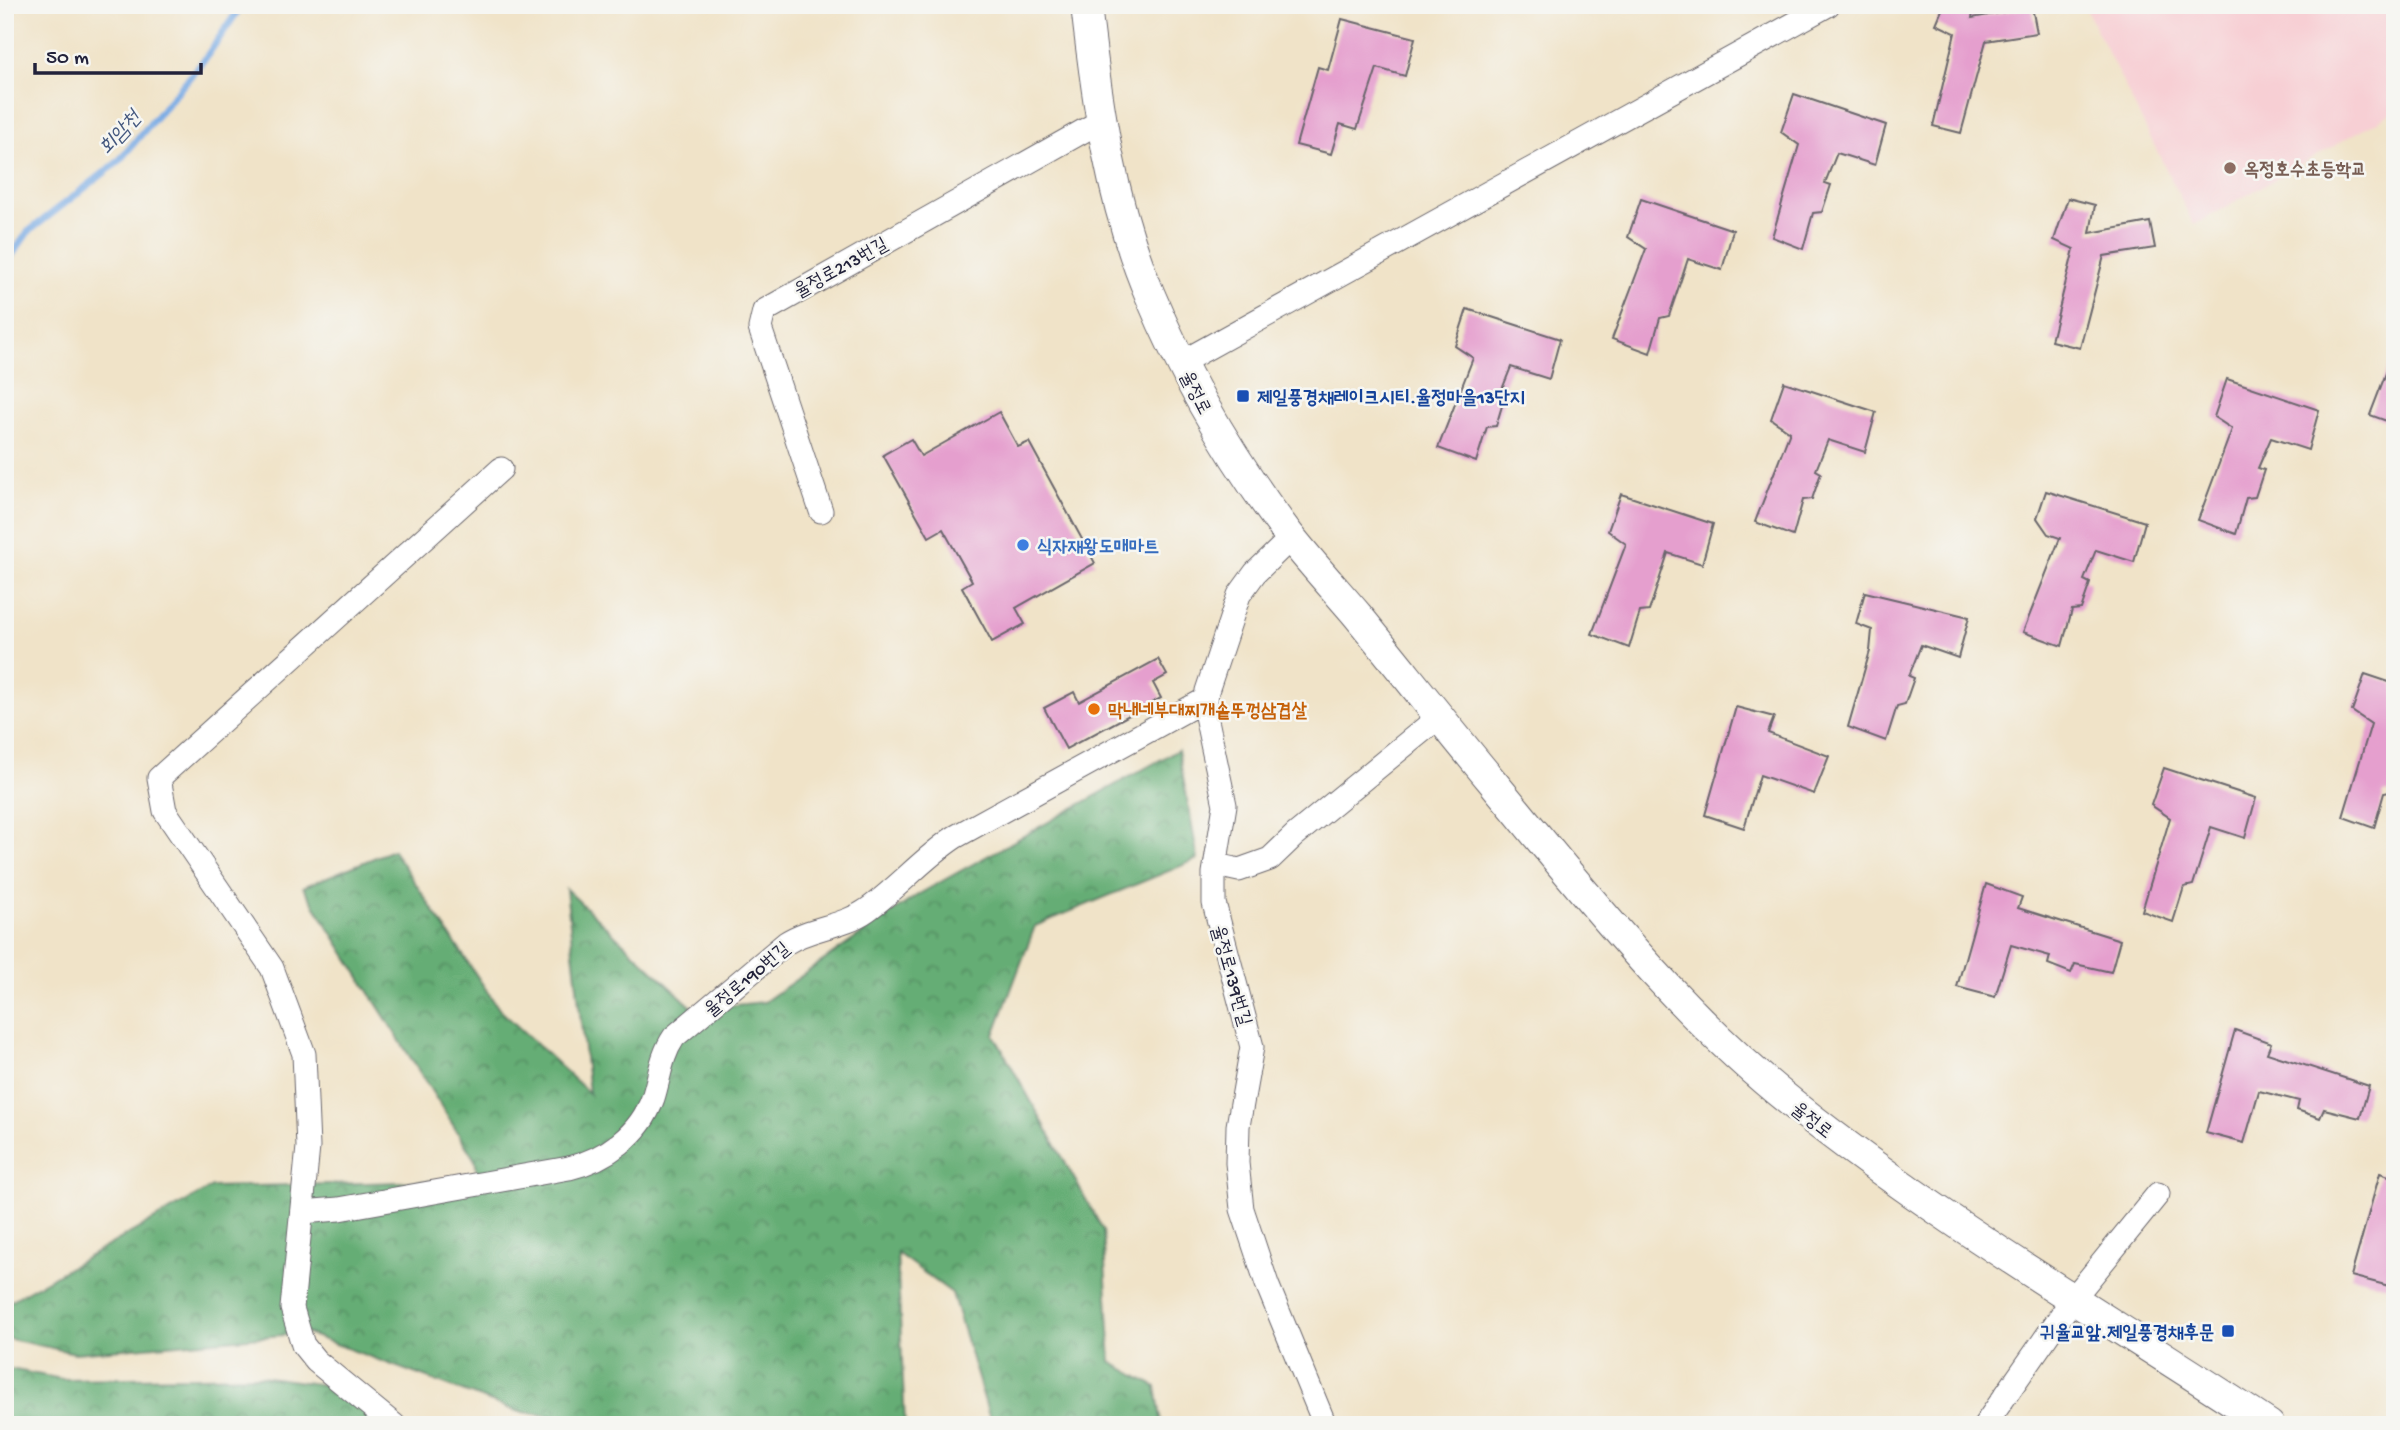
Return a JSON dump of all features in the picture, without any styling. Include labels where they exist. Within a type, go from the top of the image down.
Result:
[{"type":"main road","name":"율정로","points":[[1086,5],[1101,121],[1130,244],[1149,294],[1182,362],[1224,442],[1291,538],[1438,717],[1595,904],[1739,1058],[1833,1135],[2072,1300],[2155,1349],[2269,1425]]},
{"type":"street","points":[[1182,362],[1828,5]]},
{"type":"street","name":"율정로213번길","points":[[821,511],[760,328],[764,311],[1101,121]]},
{"type":"street","points":[[394,1425],[316,1361],[303,1345],[292,1308],[307,1147],[304,1055],[272,968],[165,811],[159,778],[501,469]]},
{"type":"street","name":"율정로139번길","points":[[1291,538],[1255,573],[1239,595],[1206,699],[1207,728],[1225,805],[1216,865],[1214,903],[1219,933],[1252,1047],[1238,1126],[1237,1163],[1242,1209],[1267,1284],[1325,1425]]},
{"type":"street","name":"율정로190번길","points":[[302,1212],[339,1209],[569,1168],[590,1163],[610,1153],[642,1117],[652,1099],[666,1049],[674,1037],[786,943],[799,935],[866,911],[937,848],[1206,699]]},
{"type":"street","points":[[1216,865],[1239,870],[1270,859],[1295,835],[1438,717]]},
{"type":"street","points":[[1985,1425],[2072,1300],[2158,1194]]},
{"type":"shaded area","name":"옥정호수초등학교","points":[[2084,5],[2395,5],[2395,111],[2194,225]]},
{"type":"green space","points":[[1178,750],[1198,859],[1035,926],[994,1035],[1103,1230],[1111,1362],[1156,1387],[1162,1425],[992,1425],[952,1293],[897,1253],[905,1425],[613,1425],[516,1411],[306,1333],[75,1353],[5,1338],[5,1304],[212,1187],[479,1180],[475,1160],[303,887],[393,850],[499,1009],[589,1093],[566,889],[694,1009],[764,1002],[919,894]]},
{"type":"green space","points":[[5,1368],[62,1379],[260,1376],[346,1388],[377,1425],[5,1425]]},
{"type":"building","points":[[1944,5],[1974,5],[1972,18],[2032,7],[2037,33],[1986,41],[1961,133],[1933,126],[1955,33],[1936,24]]},
{"type":"building","points":[[1342,19],[1415,38],[1405,76],[1377,68],[1357,129],[1340,124],[1331,154],[1296,145],[1318,67],[1328,70]]},
{"type":"building","points":[[1794,94],[1886,125],[1875,165],[1837,153],[1825,183],[1831,185],[1822,212],[1813,213],[1803,249],[1772,237],[1799,145],[1781,132]]},
{"type":"building","points":[[2068,198],[2095,205],[2090,233],[2150,222],[2155,248],[2104,256],[2080,348],[2051,341],[2074,249],[2054,240]]},
{"type":"building","points":[[1641,199],[1733,230],[1722,270],[1688,259],[1669,316],[1660,318],[1650,353],[1612,339],[1646,249],[1628,237]]},
{"type":"building","points":[[1467,309],[1560,339],[1549,379],[1511,367],[1499,397],[1504,399],[1496,426],[1487,427],[1476,462],[1438,448],[1473,358],[1455,346]]},
{"type":"building","points":[[2393,355],[2395,356],[2395,424],[2370,415]]},
{"type":"building","points":[[2227,379],[2319,410],[2308,450],[2271,438],[2258,468],[2264,470],[2255,497],[2246,498],[2236,534],[2198,520],[2232,429],[2214,417]]},
{"type":"building","points":[[1784,382],[1876,412],[1865,452],[1828,440],[1816,470],[1821,473],[1812,499],[1803,500],[1793,536],[1755,522],[1790,432],[1771,419]]},
{"type":"building","points":[[999,412],[1018,447],[1029,442],[1095,563],[1016,608],[1025,624],[992,642],[962,587],[972,581],[943,529],[929,537],[883,455],[911,439],[921,456]]},
{"type":"building","points":[[2046,491],[2145,522],[2134,562],[2096,550],[2084,580],[2090,583],[2081,609],[2072,610],[2062,646],[2023,632],[2060,538],[2048,534],[2037,518]]},
{"type":"building","points":[[1621,494],[1713,524],[1702,564],[1668,553],[1649,611],[1640,612],[1629,648],[1592,634],[1626,544],[1608,531]]},
{"type":"building","points":[[1865,592],[1969,617],[1958,658],[1921,645],[1909,676],[1914,678],[1905,704],[1897,706],[1886,741],[1848,727],[1870,651],[1872,630],[1856,624]]},
{"type":"building","points":[[1158,659],[1167,675],[1153,683],[1161,698],[1066,749],[1044,708],[1074,692],[1079,702]]},
{"type":"building","points":[[2365,674],[2395,684],[2395,791],[2384,793],[2374,828],[2343,817],[2371,724],[2352,711]]},
{"type":"building","points":[[1736,707],[1774,717],[1768,733],[1829,756],[1814,794],[1760,775],[1744,828],[1705,815]]},
{"type":"building","points":[[2164,768],[2256,798],[2245,838],[2211,827],[2193,885],[2184,887],[2173,922],[2142,911],[2170,818],[2151,805]]},
{"type":"building","points":[[1986,884],[2022,897],[2018,908],[2120,940],[2111,972],[2075,964],[2071,973],[2048,964],[2050,956],[2011,945],[1995,997],[1957,987]]},
{"type":"building","points":[[2235,1030],[2271,1043],[2267,1053],[2369,1086],[2360,1118],[2324,1109],[2320,1118],[2297,1110],[2299,1101],[2259,1091],[2244,1143],[2206,1133]]},
{"type":"building","points":[[2380,1173],[2395,1178],[2395,1266],[2389,1286],[2351,1276]]},
{"type":"waterway","name":"회암천","points":[[5,265],[28,232],[118,162],[204,60],[242,5]]},
{"type":"place","name":"옥정호수초등학교","points":[[2230,168]]},
{"type":"place","name":"제일풍경채레이크시티.율정마을13단지","points":[[1243,396]]},
{"type":"place","name":"식자재왕도매마트","points":[[1023,545]]},
{"type":"place","name":"막내네부대찌개솥뚜껑삼겹살","points":[[1094,709]]},
{"type":"place","name":"귀율교앞.제일풍경채후문","points":[[2228,1331]]}]
